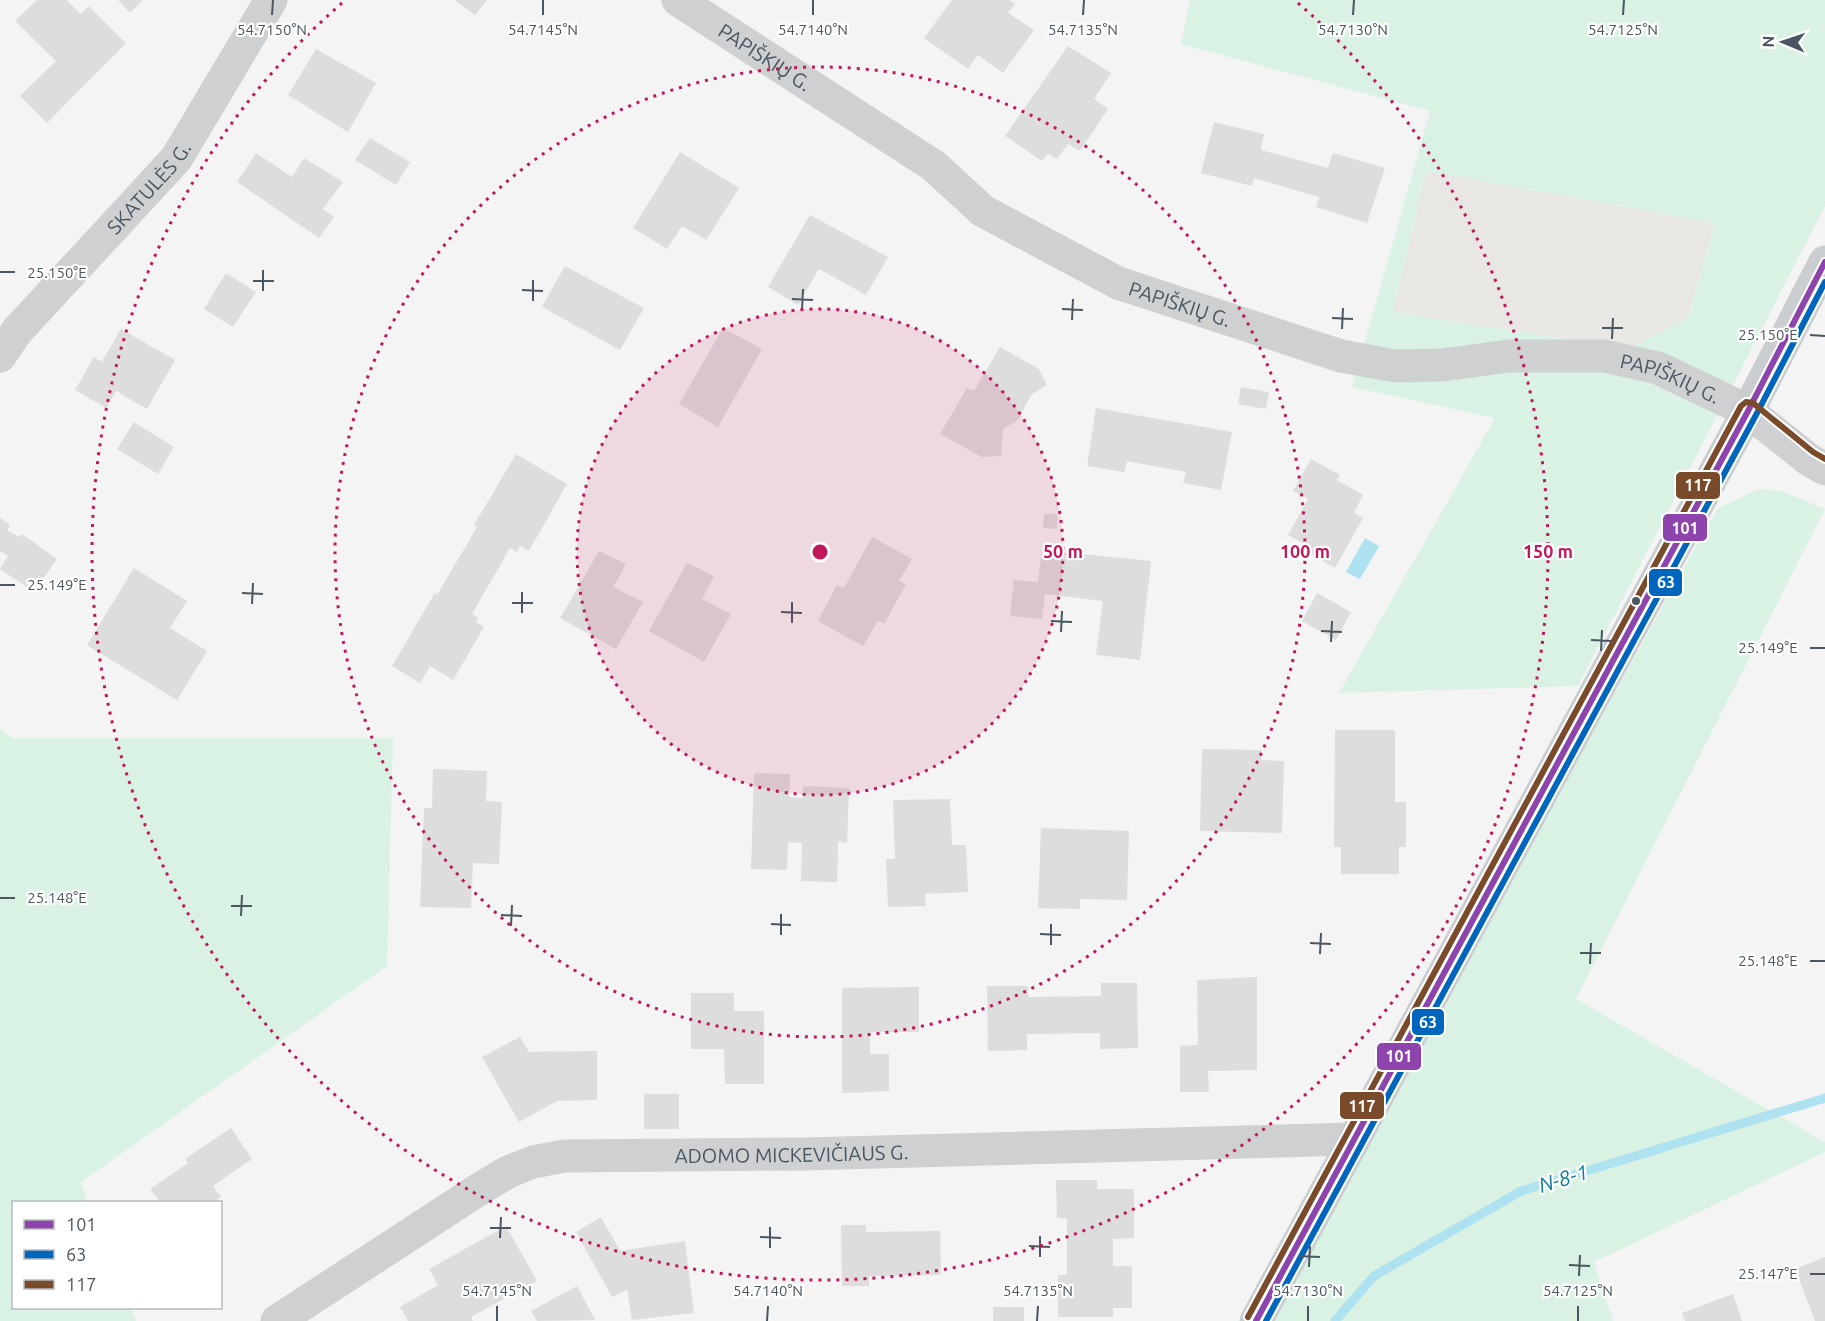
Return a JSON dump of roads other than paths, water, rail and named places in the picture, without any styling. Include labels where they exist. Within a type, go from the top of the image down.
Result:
[{"type":"main road","points":[[1256,1321],[1748,411],[1825,262]]},
{"type":"street","name":"SKATULĖS G.","points":[[0,356],[17,331],[176,159],[271,0]]},
{"type":"street","name":"PAPIŠKIŲ G.","points":[[678,0],[934,166],[983,211],[1119,283],[1341,356],[1395,366],[1443,365],[1508,356],[1604,356],[1658,368],[1748,411],[1808,459],[1825,469]]},
{"type":"street","name":"ADOMO MICKEVIČIAUS G.","points":[[277,1321],[508,1172],[533,1162],[565,1156],[806,1154],[1353,1139]]},
{"type":"water","points":[[1365,538],[1379,546],[1360,579],[1346,572]]},
{"type":"waterway","name":"N-8-1","points":[[1335,1321],[1374,1276],[1521,1191],[1825,1098]]}]
